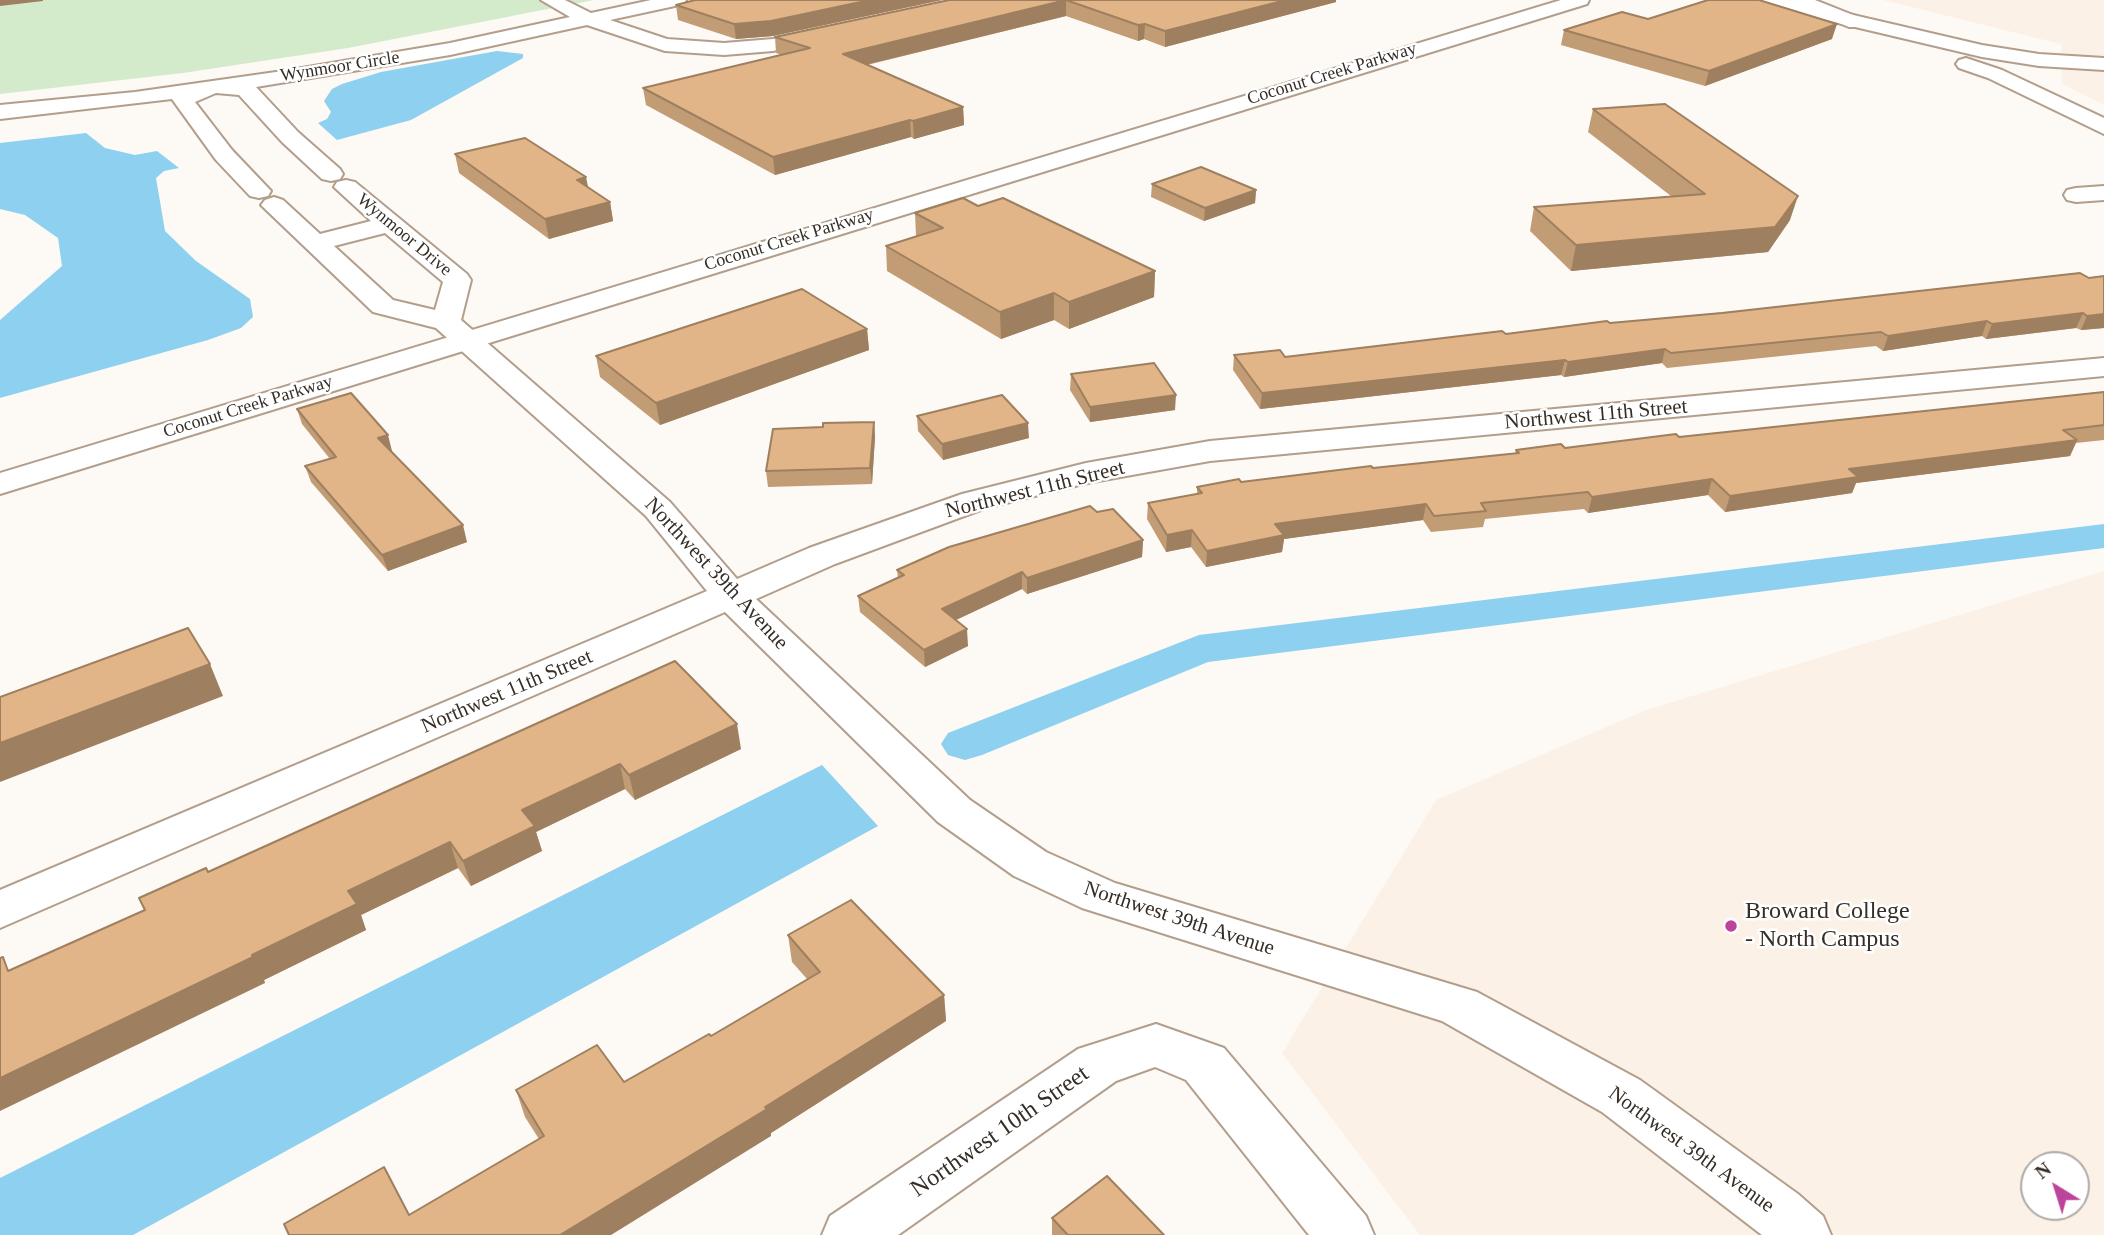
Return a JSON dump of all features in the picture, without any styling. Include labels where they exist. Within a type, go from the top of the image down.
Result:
[{"type":"street","points":[[550,0],[591,20],[665,45],[724,48],[773,45],[841,30]]},
{"type":"street","name":"Wynmoor Circle","points":[[0,113],[135,98],[211,81],[435,40],[623,0]]},
{"type":"street","name":"Wynmoor Circle","points":[[0,100],[211,81],[450,49],[677,0]]},
{"type":"street","name":"Coconut Creek Parkway","points":[[693,248],[1514,0]]},
{"type":"street","name":"Coconut Creek Parkway","points":[[0,456],[1145,131],[1580,0]]},
{"type":"street","points":[[1765,0],[1982,51],[2039,60],[2104,64]]},
{"type":"street","points":[[1799,0],[1995,74],[2104,127]]},
{"type":"street","points":[[1982,51],[1979,62],[1995,74]]},
{"type":"street","points":[[1145,131],[1163,116],[1325,66],[1342,53]]},
{"type":"street","points":[[211,81],[182,100],[224,155],[262,186],[315,243],[383,306],[461,325]]},
{"type":"street","name":"Wynmoor Drive","points":[[211,81],[246,89],[331,174],[457,279],[461,325]]},
{"type":"street","points":[[292,165],[331,174]]},
{"type":"street","points":[[2076,195],[2104,193]]},
{"type":"street","points":[[315,243],[391,224]]},
{"type":"street","name":"Coconut Creek Parkway","points":[[0,484],[461,325]]},
{"type":"street","name":"Northwest 39th Avenue","points":[[461,325],[658,509],[731,596],[954,811],[1030,864],[1099,896],[1459,1006],[1621,1096],[1778,1212],[1802,1235]]},
{"type":"street","name":"Northwest 11th Street","points":[[0,910],[822,556],[974,501],[1086,473],[1209,451],[2104,367]]},
{"type":"street","name":"Northwest 10th Street","points":[[851,1235],[1097,1065],[1156,1045],[1205,1064],[1345,1235]]},
{"type":"shaded area","points":[[1883,0],[2104,0],[2104,105],[2062,84],[2061,44]]},
{"type":"shaded area","name":"Broward College - North Campus","points":[[2104,571],[2104,1235],[1420,1235],[1282,1053],[1436,800],[1646,710]]},
{"type":"green space","points":[[0,0],[594,0],[348,48],[183,73],[0,94]]},
{"type":"water","points":[[497,51],[523,54],[523,58],[411,120],[337,140],[318,123],[327,119],[331,112],[324,101],[332,89],[342,84],[381,72]]},
{"type":"water","points":[[86,133],[105,148],[135,155],[157,151],[179,168],[164,171],[156,178],[165,231],[196,261],[250,299],[253,317],[241,328],[208,340],[0,398],[0,320],[62,266],[58,238],[25,215],[0,209],[0,143]]},
{"type":"water","points":[[822,765],[878,826],[133,1235],[0,1235],[0,1178]]},
{"type":"building","points":[[695,0],[870,0],[771,21],[734,24],[676,5]]},
{"type":"building","points":[[949,0],[1066,0],[843,54],[963,107],[773,157],[643,88],[810,48],[775,37]]},
{"type":"building","points":[[1066,0],[1286,0],[1165,31],[1145,24],[1138,25]]},
{"type":"building","points":[[1708,0],[1759,0],[1837,24],[1709,71],[1564,30],[1622,12],[1648,19]]},
{"type":"building","points":[[1665,104],[1798,196],[1775,227],[1576,245],[1534,207],[1705,194],[1593,109]]},
{"type":"building","points":[[525,138],[586,177],[577,180],[610,202],[545,219],[455,154]]},
{"type":"building","points":[[1201,167],[1256,190],[1205,208],[1152,184]]},
{"type":"building","points":[[963,198],[978,206],[1003,198],[1155,271],[1069,302],[1054,293],[1000,312],[886,246],[943,228],[915,213]]},
{"type":"building","points":[[2080,273],[2089,278],[2104,276],[2104,314],[2087,316],[2083,313],[1992,324],[1987,321],[1888,336],[1881,332],[1671,353],[1665,349],[1568,362],[1565,360],[1262,393],[1234,355],[1280,350],[1285,357],[1502,331],[1506,334],[1607,321],[1610,323],[1722,313]]},
{"type":"building","points":[[802,289],[867,329],[656,403],[596,356]]},
{"type":"building","points":[[1154,363],[1176,395],[1090,407],[1071,374]]},
{"type":"building","points":[[2104,392],[2104,425],[2063,430],[2077,440],[1849,469],[1858,477],[1730,496],[1712,479],[1592,497],[1588,492],[1481,503],[1486,511],[1434,516],[1426,504],[1275,524],[1284,535],[1207,551],[1192,530],[1167,535],[1148,503],[1202,493],[1197,487],[1239,479],[1241,482],[1371,466],[1373,468],[1519,453],[1516,450],[1561,444],[1565,448],[1676,434],[1679,437]]},
{"type":"building","points":[[351,393],[388,435],[378,438],[463,525],[382,555],[305,466],[336,457],[297,409]]},
{"type":"building","points":[[1002,395],[1028,423],[942,444],[917,416]]},
{"type":"building","points":[[874,422],[870,468],[766,471],[773,429],[823,427],[823,423]]},
{"type":"building","points":[[1090,506],[1097,512],[1113,509],[1143,540],[1027,578],[1022,572],[942,609],[967,629],[924,650],[858,596],[904,575],[897,570],[949,547]]},
{"type":"building","points":[[188,628],[210,664],[0,743],[0,697]]},
{"type":"building","points":[[675,661],[737,724],[629,775],[620,764],[522,810],[535,826],[463,861],[450,842],[348,891],[357,904],[0,1078],[0,958],[3,957],[8,971],[145,910],[139,898],[206,868],[208,872]]},
{"type":"building","points":[[851,900],[944,995],[765,1107],[767,1109],[560,1235],[289,1235],[284,1224],[384,1167],[409,1215],[544,1136],[516,1090],[597,1045],[624,1082],[709,1034],[711,1036],[820,972],[788,935]]},
{"type":"building","points":[[1107,1176],[1164,1235],[1068,1235],[1052,1218]]},
{"type":"waterway","points":[[965,744],[1199,649],[2104,536]]},
{"type":"place","name":"Broward College - North Campus","points":[[1731,926]]}]
